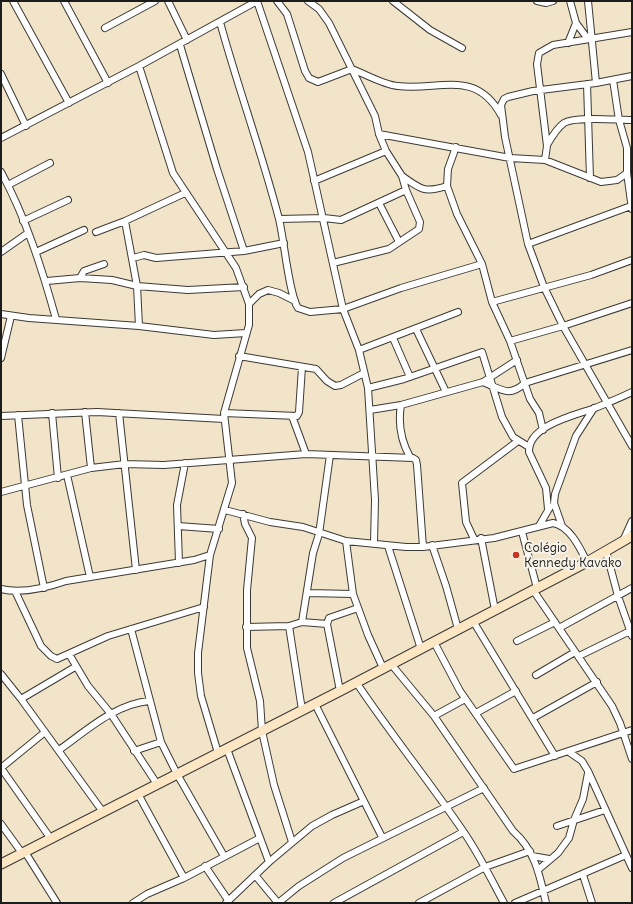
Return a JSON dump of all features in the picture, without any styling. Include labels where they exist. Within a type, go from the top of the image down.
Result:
[{"type":"street","points":[[13,1],[69,103]]},
{"type":"street","points":[[64,1],[108,83]]},
{"type":"street","points":[[105,28],[155,1]]},
{"type":"street","points":[[168,1],[187,40]]},
{"type":"street","points":[[1,138],[108,83],[257,1],[308,152],[324,218],[343,309],[359,350],[368,388],[371,456],[375,500],[374,543]]},
{"type":"street","points":[[277,1],[288,14],[305,71],[309,78],[318,82],[352,69],[397,86],[439,84],[470,86],[494,104],[501,117]]},
{"type":"street","points":[[308,1],[319,8],[324,15],[352,69],[375,116],[379,134],[386,151],[402,176],[406,190],[421,226],[389,249],[333,263]]},
{"type":"street","points":[[393,1],[424,26],[462,48]]},
{"type":"street","points":[[537,1],[546,3],[553,1]]},
{"type":"street","points":[[570,1],[576,23],[590,39]]},
{"type":"street","points":[[588,1],[590,39],[596,83]]},
{"type":"street","points":[[220,22],[235,76],[262,156],[279,219],[295,301],[298,308],[310,312],[343,309],[401,288],[482,264]]},
{"type":"street","points":[[568,42],[576,23]]},
{"type":"street","points":[[545,160],[547,146],[537,57],[539,53],[550,47],[568,42],[632,32]]},
{"type":"street","points":[[180,44],[217,168],[244,251]]},
{"type":"street","points":[[139,66],[173,173],[236,268],[249,304],[249,325],[239,356],[224,416],[228,460],[232,483],[210,556],[198,653],[199,682],[223,751],[269,862]]},
{"type":"street","points":[[1,74],[26,126]]},
{"type":"street","points":[[632,76],[596,83],[540,90],[504,99],[501,103],[501,117],[528,244],[544,287],[585,364],[632,446]]},
{"type":"street","points":[[528,244],[632,208],[627,173],[627,148],[619,120],[613,80]]},
{"type":"street","points":[[587,84],[590,178]]},
{"type":"street","points":[[547,146],[564,123],[588,119],[632,120]]},
{"type":"street","points":[[379,134],[510,158],[545,160],[601,182],[617,180],[627,173]]},
{"type":"street","points":[[456,147],[448,169],[447,186],[457,214],[482,264],[492,302],[510,341],[530,399],[539,413],[542,430]]},
{"type":"street","points":[[314,181],[386,151]]},
{"type":"street","points":[[8,185],[50,163]]},
{"type":"street","points":[[1,172],[8,185],[47,281],[56,319]]},
{"type":"street","points":[[402,176],[416,186],[425,190],[431,191],[447,186]]},
{"type":"street","points":[[617,180],[628,185]]},
{"type":"street","points":[[279,219],[324,218],[341,220],[406,190]]},
{"type":"street","points":[[96,232],[126,221],[185,193]]},
{"type":"street","points":[[23,221],[68,200]]},
{"type":"street","points":[[379,203],[400,242]]},
{"type":"street","points":[[126,221],[137,286],[139,326]]},
{"type":"street","points":[[36,252],[84,230]]},
{"type":"street","points":[[1,252],[28,233]]},
{"type":"street","points":[[133,258],[144,256],[156,258],[244,251],[284,243]]},
{"type":"street","points":[[492,302],[591,275],[632,260]]},
{"type":"street","points":[[80,278],[84,271],[104,264]]},
{"type":"street","points":[[47,281],[80,278],[112,280],[137,286],[188,290],[244,287]]},
{"type":"street","points":[[249,304],[259,294],[268,290],[278,292],[295,301]]},
{"type":"street","points":[[510,341],[564,326],[632,303]]},
{"type":"street","points":[[359,350],[458,312]]},
{"type":"street","points":[[1,314],[139,326],[214,335],[246,333]]},
{"type":"street","points":[[1,358],[11,316]]},
{"type":"street","points":[[416,329],[446,392]]},
{"type":"street","points":[[393,338],[410,377]]},
{"type":"street","points":[[483,382],[505,392],[514,391],[525,383],[632,350]]},
{"type":"street","points":[[368,388],[410,377],[482,352],[502,417],[515,439],[529,447]]},
{"type":"street","points":[[239,356],[316,369],[327,381],[335,386],[341,385],[364,374]]},
{"type":"street","points":[[370,410],[401,405],[483,382],[517,360]]},
{"type":"street","points":[[1,416],[85,412],[224,416],[299,415],[302,367]]},
{"type":"street","points":[[548,509],[546,488],[531,456],[529,447],[534,438],[542,430],[556,421],[594,408],[632,392]]},
{"type":"street","points":[[401,405],[400,425],[405,448],[410,457]]},
{"type":"street","points":[[587,562],[576,542],[562,526],[554,503],[555,494],[576,436],[594,408]]},
{"type":"street","points":[[85,412],[91,468]]},
{"type":"street","points":[[52,413],[58,478]]},
{"type":"street","points":[[119,413],[136,570]]},
{"type":"street","points":[[18,415],[26,505],[44,588]]},
{"type":"street","points":[[292,416],[306,454]]},
{"type":"street","points":[[474,539],[466,522],[462,483],[504,453],[515,439]]},
{"type":"street","points":[[1,492],[91,468],[125,464],[155,465],[306,454],[410,457],[416,460],[417,465],[423,547]]},
{"type":"street","points":[[302,622],[308,592],[313,553],[319,534],[330,455]]},
{"type":"street","points":[[179,563],[177,505],[185,463]]},
{"type":"street","points":[[67,475],[90,577]]},
{"type":"street","points":[[539,526],[548,509],[554,503]]},
{"type":"street","points":[[225,510],[270,522],[303,527],[319,534],[346,541],[374,543],[388,546],[432,546],[481,538],[494,538],[553,523],[562,526]]},
{"type":"street","points":[[242,514],[252,538],[246,627],[247,648],[260,701],[262,730],[274,785],[292,842]]},
{"type":"street","points":[[623,541],[632,521]]},
{"type":"street","points":[[178,526],[219,529]]},
{"type":"street","points":[[522,532],[535,589],[555,622],[597,682],[617,716],[632,759]]},
{"type":"street","points":[[1,864],[421,649],[587,562],[632,536]]},
{"type":"street","points":[[481,538],[495,610]]},
{"type":"street","points":[[346,541],[353,594],[358,608],[387,666],[434,716],[513,831],[523,840],[539,869],[546,903]]},
{"type":"street","points":[[388,546],[397,569],[406,608],[421,649]]},
{"type":"street","points":[[432,546],[446,586],[458,629]]},
{"type":"street","points":[[536,675],[577,654],[631,634],[618,596],[606,551]]},
{"type":"street","points":[[1,589],[15,591],[44,588],[90,577],[179,563],[210,556]]},
{"type":"street","points":[[559,628],[632,588]]},
{"type":"street","points":[[15,591],[44,649],[57,659],[90,643],[204,607]]},
{"type":"street","points":[[308,592],[353,594]]},
{"type":"street","points":[[340,691],[327,624],[330,618],[358,608]]},
{"type":"street","points":[[473,621],[555,756]]},
{"type":"street","points":[[246,627],[289,626],[302,622],[327,624]]},
{"type":"street","points":[[517,641],[555,622]]},
{"type":"street","points":[[289,626],[302,710]]},
{"type":"street","points":[[131,629],[161,742],[177,774],[224,856]]},
{"type":"street","points":[[434,642],[465,698],[514,769],[632,730]]},
{"type":"street","points":[[69,654],[75,667],[88,686],[111,714],[157,784]]},
{"type":"street","points":[[21,699],[75,667]]},
{"type":"street","points":[[1,674],[59,750],[103,812]]},
{"type":"street","points":[[356,682],[463,832],[485,867],[504,903]]},
{"type":"street","points":[[533,718],[597,682]]},
{"type":"street","points":[[476,713],[516,691]]},
{"type":"street","points":[[434,716],[465,698]]},
{"type":"street","points":[[59,750],[111,714],[135,704],[149,701]]},
{"type":"street","points":[[315,704],[382,837]]},
{"type":"street","points":[[45,732],[1,768],[51,839]]},
{"type":"street","points":[[134,751],[161,742]]},
{"type":"street","points":[[582,761],[584,747]]},
{"type":"street","points":[[569,752],[582,761],[588,771],[632,868]]},
{"type":"street","points":[[539,869],[563,848],[569,838],[574,820],[583,799],[588,771]]},
{"type":"street","points":[[255,875],[278,903],[323,869],[382,837],[446,808],[484,788]]},
{"type":"street","points":[[138,794],[184,878]]},
{"type":"street","points":[[205,866],[227,902],[269,862],[312,826],[325,818],[364,801]]},
{"type":"street","points":[[557,826],[605,810]]},
{"type":"street","points":[[1,824],[57,903]]},
{"type":"street","points":[[334,903],[463,832]]},
{"type":"street","points":[[136,902],[260,838]]},
{"type":"street","points":[[419,903],[485,867],[531,854],[549,859]]},
{"type":"street","points":[[515,903],[626,855]]},
{"type":"street","points":[[583,874],[592,903]]},
{"type":"place","name":"Colégio Kennedy Kavako","points":[[516,555]]}]
